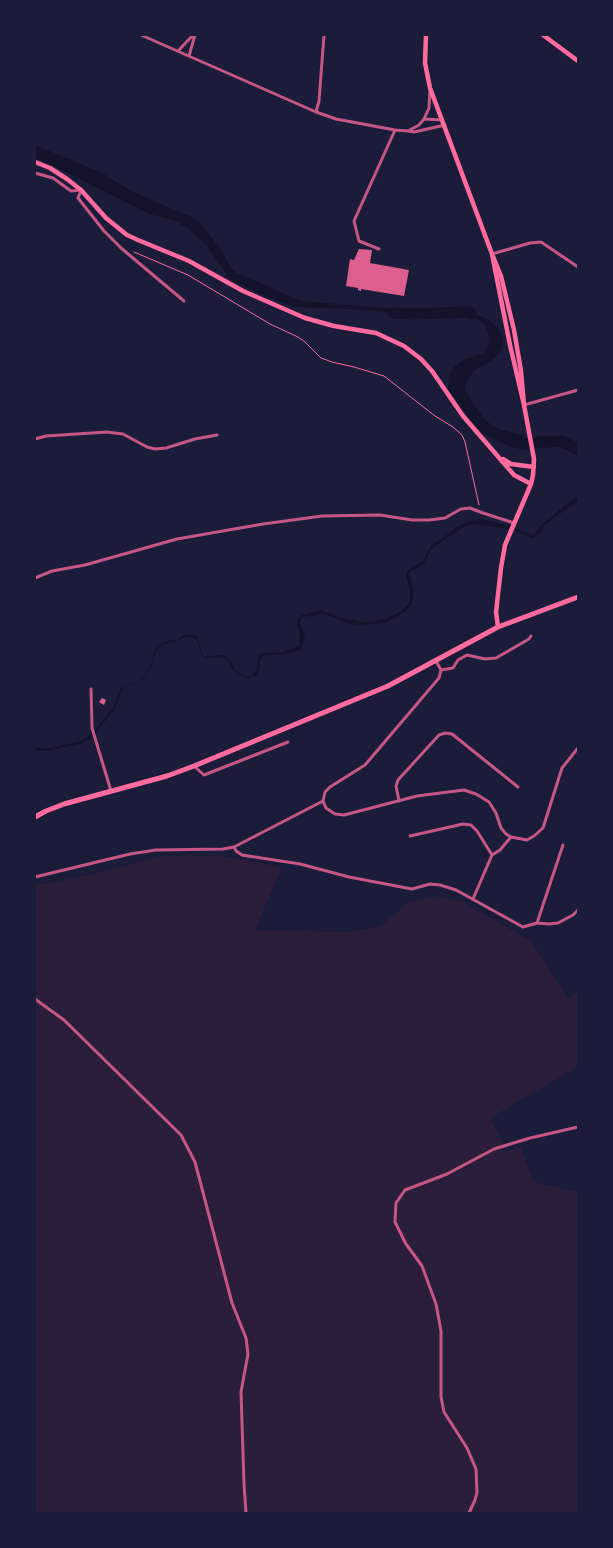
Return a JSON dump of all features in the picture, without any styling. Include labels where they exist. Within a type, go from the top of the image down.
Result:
[{"type":"main road","points":[[426,35],[425,63],[430,88],[502,276],[521,371],[524,405],[534,466],[531,484],[514,523],[500,568],[496,615],[498,627]]},
{"type":"main road","points":[[543,35],[578,61]]},
{"type":"main road","points":[[35,162],[67,178],[81,190],[106,218],[123,232],[138,240],[189,260],[243,291],[305,318],[376,334],[404,346],[421,359],[432,371],[464,416],[514,475],[531,484]]},
{"type":"main road","points":[[499,457],[511,464],[534,466]]},
{"type":"main road","points":[[35,817],[64,804],[167,776],[194,766],[388,686],[480,635],[578,597]]},
{"type":"street","points":[[141,35],[336,119],[414,132],[443,123]]},
{"type":"street","points":[[178,51],[194,35]]},
{"type":"street","points":[[189,56],[194,35]]},
{"type":"street","points":[[316,112],[320,101],[324,35]]},
{"type":"street","points":[[408,131],[424,119],[429,108],[430,88]]},
{"type":"street","points":[[424,119],[443,123]]},
{"type":"street","points":[[379,249],[359,240],[354,221],[395,130]]},
{"type":"street","points":[[35,173],[53,178],[71,191],[81,190],[78,198],[104,231],[121,248],[184,301]]},
{"type":"street","points":[[492,254],[530,243],[541,242],[578,267]]},
{"type":"street","points":[[524,405],[578,390]]},
{"type":"street","points":[[35,439],[46,436],[107,432],[123,434],[147,447],[155,449],[216,435]]},
{"type":"street","points":[[35,578],[52,571],[85,566],[177,539],[322,516],[380,515],[412,520],[429,520],[445,518],[461,509],[470,508],[514,523]]},
{"type":"street","points":[[441,670],[453,668],[458,660],[467,655],[484,659],[496,658],[531,636]]},
{"type":"street","points":[[436,661],[441,670],[439,678],[365,765],[325,792],[323,801],[326,808],[334,814],[344,815],[417,796],[464,790],[476,794],[489,802],[496,813],[501,828],[506,834],[511,837],[527,840],[542,828],[562,768],[578,748]]},
{"type":"street","points":[[91,688],[92,728],[111,792]]},
{"type":"street","points":[[399,801],[396,786],[398,780],[439,736],[445,733],[452,734],[518,787]]},
{"type":"street","points":[[194,766],[204,775],[288,742]]},
{"type":"street","points":[[35,877],[130,854],[156,850],[223,849],[234,847],[323,801]]},
{"type":"street","points":[[410,836],[463,824],[471,825],[492,854]]},
{"type":"street","points":[[473,900],[492,854],[500,850],[511,837]]},
{"type":"street","points":[[537,923],[563,844]]},
{"type":"street","points":[[234,847],[242,855],[300,864],[349,877],[412,889],[430,884],[440,885],[456,890],[522,927],[537,923],[558,923],[578,910]]},
{"type":"street","points":[[35,999],[64,1020],[181,1135],[194,1162],[232,1303],[246,1338],[248,1354],[241,1392],[246,1513]]},
{"type":"street","points":[[469,1513],[476,1500],[476,1470],[467,1448],[444,1412],[441,1397],[441,1331],[436,1304],[422,1266],[406,1244],[395,1222],[396,1203],[405,1190],[447,1174],[494,1149],[530,1138],[578,1127]]},
{"type":"path","points":[[132,251],[188,275],[270,324],[296,336],[321,358],[384,376],[435,416],[454,427],[462,434],[465,442],[479,506],[483,514]]},
{"type":"shaded area","points":[[35,145],[102,173],[131,191],[196,219],[222,251],[231,268],[237,273],[301,301],[410,310],[464,309],[487,319],[499,329],[503,340],[501,351],[493,359],[473,372],[465,388],[472,403],[486,421],[498,429],[523,435],[524,446],[520,449],[495,440],[482,432],[471,421],[448,388],[449,376],[454,367],[464,360],[483,353],[487,348],[488,333],[484,324],[480,321],[466,314],[456,312],[390,313],[296,307],[281,302],[230,279],[207,246],[190,230],[176,221],[150,214],[35,158]]},
{"type":"shaded area","points":[[536,436],[564,436],[578,443],[578,456],[559,445],[550,447],[537,446]]},
{"type":"shaded area","points":[[578,497],[578,501],[544,525],[541,533],[532,539],[516,531],[517,529],[534,534],[570,501]]},
{"type":"shaded area","points":[[481,519],[509,526],[508,529],[477,524],[466,526],[436,545],[430,551],[423,565],[409,574],[414,591],[411,605],[392,620],[384,623],[357,625],[323,614],[303,617],[300,623],[305,635],[301,649],[289,654],[263,656],[260,661],[259,672],[255,677],[249,678],[245,677],[239,674],[233,670],[229,661],[223,657],[204,657],[223,655],[231,661],[234,670],[246,677],[251,676],[256,671],[258,657],[261,653],[282,652],[299,645],[300,635],[297,623],[302,615],[321,610],[336,616],[363,622],[388,618],[400,612],[408,605],[410,590],[406,577],[408,570],[423,561],[431,546],[466,522]]},
{"type":"shaded area","points":[[194,635],[198,638],[203,656],[197,640],[189,636],[175,641],[161,645],[157,649],[144,679],[137,682],[144,678],[156,648],[160,645],[168,641],[177,640],[182,636]]},
{"type":"shaded area","points":[[137,682],[123,688],[115,709],[95,733],[114,707],[121,688]]},
{"type":"shaded area","points":[[93,732],[94,735],[89,740],[79,744],[46,751],[35,750],[35,748],[45,749],[81,741]]},
{"type":"shaded area","points":[[160,856],[221,856],[282,867],[255,930],[347,932],[381,926],[409,902],[434,896],[462,901],[532,942],[569,999],[578,990],[578,1068],[490,1118],[507,1151],[520,1146],[534,1182],[578,1192],[578,1513],[35,1513],[35,886],[105,871]]},
{"type":"building","points":[[359,249],[372,250],[370,263],[409,270],[404,296],[361,289],[361,291],[358,288],[346,286],[350,259],[354,260]]},
{"type":"building","points":[[102,698],[106,700],[104,705],[99,702]]},
{"type":"waterway","points":[[393,313],[469,312],[471,314]]},
{"type":"waterway","points":[[510,441],[523,444],[559,441],[578,449]]}]
